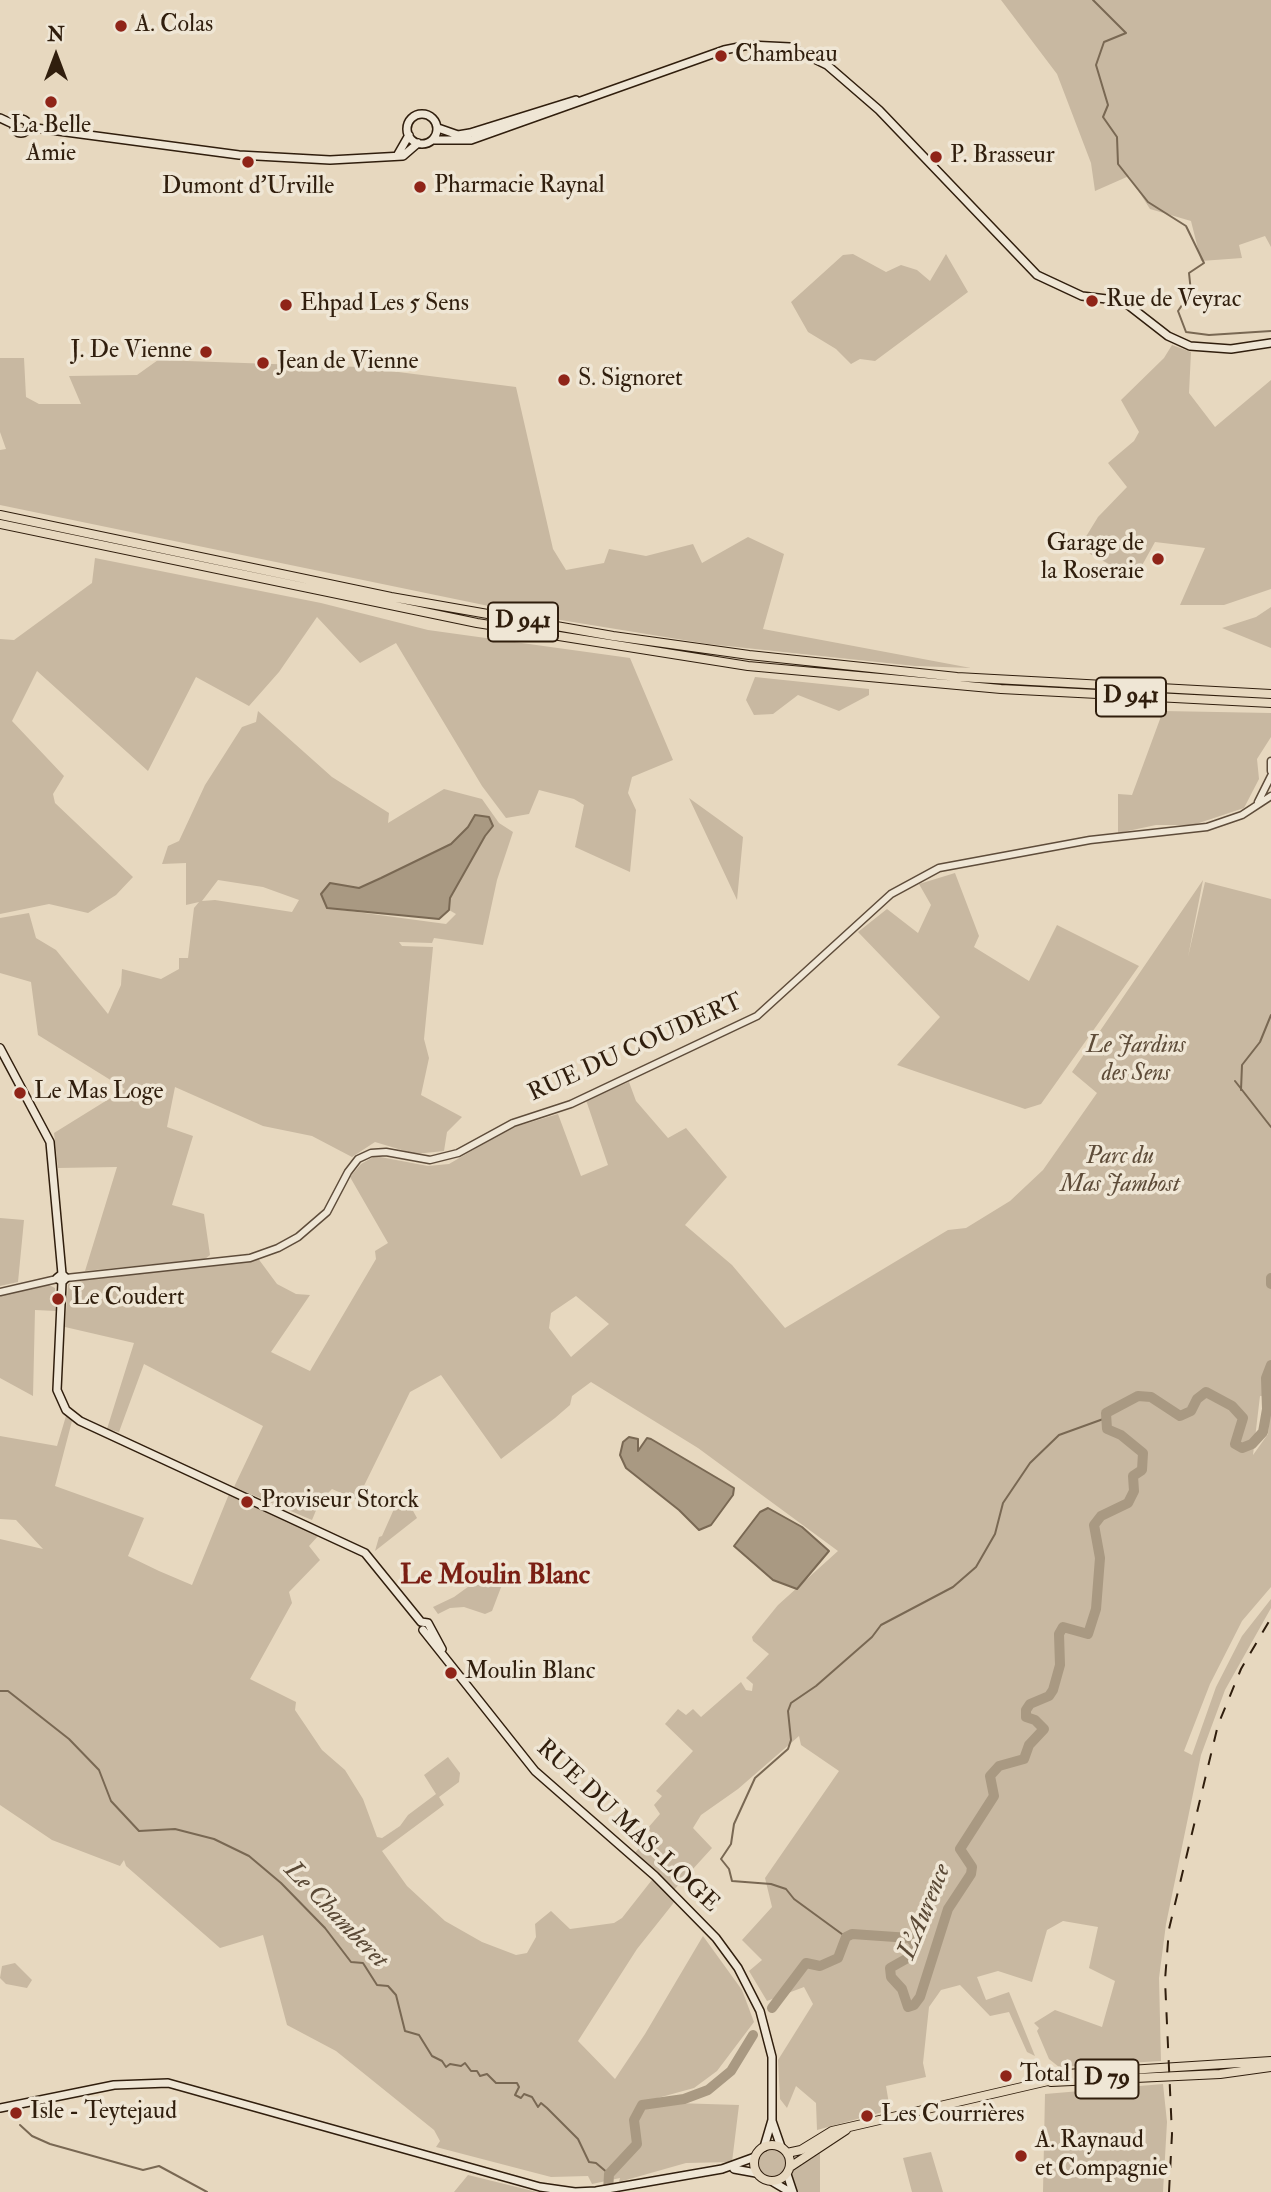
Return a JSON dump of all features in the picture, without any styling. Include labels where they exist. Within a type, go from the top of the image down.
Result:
[{"type":"main road","points":[[397,156],[409,135],[409,122],[417,115],[432,118],[438,128],[458,135],[470,133],[580,100],[724,50],[750,45],[790,47],[827,65],[879,110],[1037,275],[1063,290],[1082,296],[1123,300],[1168,336],[1190,346],[1231,349],[1271,343]]},
{"type":"main road","points":[[0,118],[13,124],[18,132],[25,131],[28,127],[239,155],[330,160],[403,156],[418,144],[433,140],[471,140],[569,107],[580,100]]},
{"type":"main road","points":[[433,140],[438,128]]},
{"type":"main road","points":[[409,135],[418,144]]},
{"type":"main road","name":"D 941","points":[[0,514],[391,597],[612,636],[775,658],[957,677],[1271,694]]},
{"type":"main road","name":"D 941","points":[[0,524],[477,623],[722,662],[989,688],[1271,703]]},
{"type":"main road","name":"RUE DU MAS-LOGE","points":[[0,1048],[50,1142],[62,1278],[57,1390],[66,1410],[80,1421],[358,1548],[371,1559],[535,1771],[655,1876],[729,1954],[752,1994],[766,2030],[773,2071],[772,2120],[764,2147]]},
{"type":"main road","name":"D 79","points":[[1166,2073],[1271,2061]]},
{"type":"main road","name":"D 79","points":[[784,2150],[801,2151],[832,2131],[1048,2081],[1271,2067]]},
{"type":"main road","points":[[0,2108],[114,2085],[167,2083],[540,2188],[596,2191],[722,2169],[755,2157],[764,2147],[784,2150],[792,2192]]},
{"type":"main road","name":"RUE DU MAS-LOGE","points":[[772,2120],[784,2150]]},
{"type":"main road","name":"D 79","points":[[789,2170],[815,2148],[851,2127]]},
{"type":"main road","points":[[755,2157],[757,2173],[763,2179],[792,2192]]},
{"type":"main road","points":[[722,2169],[757,2173]]},
{"type":"main road","points":[[773,2182],[789,2170]]},
{"type":"street","points":[[1258,804],[1271,773],[1271,761]]},
{"type":"street","name":"RUE DU COUDERT","points":[[0,1292],[62,1278],[250,1258],[278,1248],[309,1229],[327,1212],[358,1159],[371,1153],[386,1152],[430,1160],[458,1153],[513,1123],[571,1104],[757,1017],[891,894],[939,869],[1090,840],[1207,827],[1242,815],[1271,796]]},
{"type":"green space","points":[[1001,0],[1271,0],[1271,247],[1265,236],[1239,245],[1242,258],[1201,261],[1191,221],[1150,209],[1129,176],[1095,191],[1091,163],[1057,74]]},
{"type":"green space","points":[[853,254],[886,272],[901,265],[917,270],[930,281],[946,254],[968,292],[875,361],[860,359],[851,364],[836,349],[808,332],[791,302],[843,255]]},
{"type":"green space","points":[[1172,345],[1191,352],[1189,393],[1215,427],[1271,380],[1271,589],[1224,605],[1180,605],[1205,548],[1155,542],[1135,578],[1079,548],[1098,517],[1127,487],[1108,463],[1134,441],[1139,432],[1121,400],[1164,358]]},
{"type":"green space","points":[[0,358],[24,358],[26,397],[39,404],[81,404],[69,376],[137,375],[158,360],[359,367],[516,387],[553,549],[566,570],[604,563],[609,549],[646,556],[693,544],[702,563],[748,537],[784,554],[763,629],[971,668],[915,666],[708,644],[542,617],[0,505],[0,450],[6,449],[0,432]]},
{"type":"green space","points":[[95,558],[321,603],[428,630],[630,658],[673,760],[632,777],[628,793],[636,810],[630,872],[575,847],[584,805],[574,799],[539,790],[529,814],[506,818],[482,786],[396,643],[360,663],[317,617],[279,672],[249,706],[196,677],[148,771],[37,671],[12,721],[64,776],[53,794],[55,803],[133,877],[116,895],[88,913],[49,904],[0,914],[0,639],[14,640],[92,583]]},
{"type":"green space","points":[[1271,607],[1271,648],[1222,628],[1256,617]]},
{"type":"green space","points":[[755,677],[869,689],[869,695],[839,711],[798,695],[773,714],[754,715],[746,700]]},
{"type":"green space","points":[[258,711],[332,777],[389,813],[388,823],[444,789],[482,799],[499,823],[513,832],[497,880],[483,945],[434,938],[432,943],[399,942],[402,946],[433,947],[424,1039],[429,1058],[421,1095],[462,1117],[447,1132],[444,1151],[415,1154],[375,1142],[352,1157],[312,1136],[263,1126],[175,1087],[167,1127],[193,1136],[172,1205],[204,1214],[210,1255],[205,1259],[85,1271],[117,1167],[58,1168],[54,1133],[125,1089],[38,1035],[31,982],[0,973],[0,918],[29,913],[36,938],[56,950],[108,1014],[121,985],[122,969],[161,979],[179,969],[179,958],[188,958],[194,908],[199,902],[186,905],[186,863],[162,864],[168,846],[179,841],[205,785],[242,727],[256,722]],"holes":[[[475,815],[493,826],[450,898],[449,910],[456,914],[446,924],[327,908],[321,894],[330,884],[359,888],[381,878],[451,844],[468,827]],[[218,880],[263,887],[299,900],[292,912],[215,900],[202,901]]]},
{"type":"green space","points":[[1163,711],[1271,713],[1271,737],[1257,759],[1259,779],[1244,808],[1193,825],[1156,825],[1118,833],[1118,794],[1132,795]]},
{"type":"green space","points":[[689,798],[743,837],[737,900]]},
{"type":"green space","points":[[955,873],[979,936],[974,947],[1029,981],[1057,925],[1139,966],[1041,1104],[1025,1109],[897,1065],[940,1017],[858,932],[887,909],[918,933],[931,905],[919,884]]},
{"type":"green space","points":[[1203,880],[1188,957],[1205,882],[1271,899],[1271,1397],[1271,1587],[1242,1621],[1210,1684],[1184,1751],[1192,1755],[1216,1687],[1242,1636],[1271,1599],[1271,1608],[1225,1690],[1201,1755],[1166,1924],[1159,1978],[1161,2061],[1059,2067],[1049,2059],[1037,2031],[1039,2028],[1034,2023],[1055,2010],[1102,2027],[1115,1981],[1089,1968],[1098,1927],[1063,1921],[1047,1930],[1032,1982],[998,1971],[977,1977],[986,2000],[1009,1992],[1035,2056],[1027,2052],[1009,2012],[990,2016],[960,1985],[941,1990],[929,2007],[923,2063],[926,2077],[886,2086],[890,2110],[817,2130],[816,2103],[796,2086],[787,2108],[780,2099],[778,2060],[813,2004],[804,1987],[767,2001],[749,1971],[762,1960],[742,1940],[772,1907],[765,1878],[839,1771],[801,1745],[799,1736],[738,1789],[701,1815],[693,1828],[712,1848],[672,1892],[677,1897],[672,1905],[637,1949],[578,2041],[615,2079],[703,1936],[742,1990],[754,2022],[717,2071],[694,2088],[643,2102],[739,2105],[732,2162],[686,2163],[619,2182],[620,2178],[592,2184],[588,2176],[551,2177],[436,2147],[440,2141],[434,2130],[336,2051],[287,2025],[263,1935],[220,1948],[126,1866],[124,1860],[120,1866],[52,1840],[0,1805],[0,1539],[43,1549],[16,1520],[0,1519],[0,1436],[57,1446],[66,1416],[72,1421],[55,1486],[144,1518],[128,1556],[192,1585],[229,1494],[319,1535],[309,1546],[320,1560],[289,1592],[292,1603],[250,1679],[296,1702],[295,1710],[322,1750],[345,1770],[363,1799],[377,1837],[382,1838],[400,1826],[408,1815],[436,1794],[424,1775],[448,1757],[460,1773],[459,1782],[439,1797],[444,1805],[382,1851],[407,1886],[445,1921],[482,1942],[516,1955],[527,1953],[536,1937],[535,1924],[551,1911],[570,1929],[614,1923],[622,1918],[655,1876],[632,1856],[652,1833],[647,1829],[660,1814],[654,1805],[662,1796],[656,1791],[693,1751],[665,1724],[678,1709],[686,1715],[693,1709],[701,1717],[741,1682],[746,1690],[752,1691],[753,1684],[746,1678],[769,1654],[753,1641],[752,1637],[778,1605],[838,1551],[698,1448],[591,1382],[572,1396],[570,1405],[555,1418],[501,1459],[441,1375],[410,1392],[357,1500],[332,1489],[320,1501],[312,1520],[234,1487],[263,1426],[144,1364],[119,1432],[107,1429],[134,1343],[65,1327],[68,1284],[82,1281],[83,1276],[257,1257],[277,1284],[296,1294],[310,1295],[271,1352],[310,1371],[376,1259],[375,1251],[388,1243],[350,1177],[361,1164],[375,1156],[428,1166],[449,1164],[511,1128],[558,1114],[581,1176],[608,1165],[586,1100],[629,1082],[636,1101],[668,1138],[686,1128],[727,1177],[685,1225],[732,1265],[785,1328],[948,1230],[966,1228],[1010,1201],[1043,1170],[1097,1093],[1072,1072]],"holes":[[[576,1296],[609,1324],[571,1357],[549,1328],[551,1313]],[[1260,1396],[1271,1397],[1268,1434],[1253,1455]]]},
{"type":"green space","points":[[0,1218],[24,1220],[18,1282],[0,1286]]},
{"type":"green space","points":[[49,1285],[55,1288],[56,1311],[35,1310],[33,1396],[0,1378],[0,1296]]},
{"type":"green space","points":[[402,1491],[417,1518],[375,1551],[379,1537],[382,1536]]},
{"type":"green space","points":[[501,1563],[508,1569],[492,1611],[485,1614],[464,1607],[450,1608],[438,1614],[433,1607],[454,1597]]},
{"type":"green space","points":[[15,1963],[32,1980],[27,1988],[6,1984],[0,1978],[2,1966]]},
{"type":"green space","points":[[1163,2084],[1167,2122],[1163,2192],[1043,2192],[1045,2094]]},
{"type":"green space","points":[[772,2149],[782,2153],[786,2163],[782,2173],[772,2177],[762,2173],[758,2163],[762,2153]]},
{"type":"green space","points":[[820,2151],[820,2192],[793,2192],[787,2174],[790,2167]]},
{"type":"green space","points":[[931,2152],[943,2192],[912,2192],[903,2158]]},
{"type":"green space","points":[[468,2175],[537,2192],[454,2192]]},
{"type":"green space","points":[[619,2182],[616,2192],[600,2192]]},
{"type":"shaded area","points":[[475,815],[489,817],[493,826],[450,898],[449,910],[439,919],[327,908],[321,894],[330,883],[359,888],[381,878],[451,844],[468,827]]},
{"type":"shaded area","points":[[629,1437],[638,1439],[638,1451],[647,1438],[651,1439],[734,1488],[733,1495],[711,1525],[699,1530],[679,1510],[626,1468],[620,1455],[623,1442]]},
{"type":"shaded area","points":[[768,1508],[802,1527],[829,1551],[797,1589],[773,1580],[734,1546],[760,1512]]},
{"type":"waterway","points":[[1093,0],[1126,33],[1104,42],[1096,65],[1108,105],[1103,117],[1117,137],[1118,164],[1148,202],[1186,226],[1204,263],[1189,273],[1191,292],[1178,311],[1186,332],[1209,335],[1271,331]]},
{"type":"waterway","points":[[1241,1090],[1242,1065],[1260,1042],[1271,1015]]},
{"type":"waterway","points":[[1235,1081],[1271,1127]]},
{"type":"waterway","name":"L'Aurence","points":[[1271,1278],[1271,1284]]},
{"type":"waterway","name":"L'Aurence","points":[[772,2008],[806,1963],[820,1966],[838,1958],[846,1937],[852,1934],[910,1938],[915,1944],[913,1955],[890,1968],[891,1977],[902,1989],[908,2007],[914,2005],[920,1997],[948,1909],[971,1874],[972,1867],[960,1849],[994,1796],[990,1776],[999,1766],[1024,1759],[1029,1745],[1044,1729],[1035,1720],[1026,1717],[1026,1710],[1030,1704],[1049,1696],[1053,1690],[1060,1665],[1059,1634],[1063,1627],[1088,1634],[1096,1609],[1100,1558],[1094,1525],[1101,1516],[1128,1503],[1134,1491],[1133,1476],[1142,1470],[1143,1453],[1121,1435],[1107,1429],[1106,1413],[1138,1396],[1151,1397],[1180,1416],[1191,1411],[1197,1399],[1206,1392],[1232,1406],[1243,1418],[1235,1444],[1242,1448],[1252,1444],[1263,1432],[1267,1409],[1266,1378],[1271,1365]]},
{"type":"waterway","points":[[846,1937],[794,1899],[786,1889],[771,1884],[732,1881],[729,1869],[721,1859],[731,1844],[734,1824],[755,1778],[788,1749],[791,1740],[788,1711],[791,1703],[816,1686],[872,1637],[881,1625],[953,1587],[976,1567],[995,1534],[1003,1503],[1030,1463],[1059,1435],[1106,1418]]},
{"type":"waterway","name":"Le Chamberet","points":[[0,1691],[8,1691],[69,1739],[99,1770],[111,1801],[139,1831],[175,1829],[214,1839],[249,1856],[281,1883],[325,1928],[351,1962],[363,1963],[377,1985],[388,1986],[396,1995],[405,2031],[419,2035],[432,2056],[442,2061],[446,2067],[450,2064],[461,2066],[465,2063],[471,2071],[477,2071],[480,2076],[487,2074],[496,2083],[517,2083],[519,2087],[515,2095],[521,2098],[524,2094],[532,2097],[538,2107],[541,2103],[547,2108],[578,2139],[589,2162],[596,2163],[609,2174]]},
{"type":"waterway","name":"L'Aurence","points":[[608,2192],[609,2174],[637,2144],[634,2120],[642,2105],[684,2099],[708,2090],[731,2071],[753,2035]]},
{"type":"waterway","points":[[20,2125],[32,2136],[50,2144],[143,2170],[159,2166],[207,2192]]},
{"type":"railway","points":[[1169,2192],[1172,2134],[1165,1980],[1169,1929],[1218,1725],[1241,1669],[1271,1618]]},
{"type":"place","name":"A. Colas","points":[[121,26]]},
{"type":"place","name":"Chambeau","points":[[721,56]]},
{"type":"place","name":"La Belle Amie","points":[[51,102]]},
{"type":"place","name":"P. Brasseur","points":[[936,157]]},
{"type":"place","name":"Dumont d'Urville","points":[[248,162]]},
{"type":"place","name":"Pharmacie Raynal","points":[[420,187]]},
{"type":"place","name":"Rue de Veyrac","points":[[1092,301]]},
{"type":"place","name":"Ehpad Les 5 Sens","points":[[286,305]]},
{"type":"place","name":"J. De Vienne","points":[[206,352]]},
{"type":"place","name":"Jean de Vienne","points":[[263,363]]},
{"type":"place","name":"S. Signoret","points":[[564,380]]},
{"type":"place","name":"Garage de la Roseraie","points":[[1158,559]]},
{"type":"place","name":"Le Mas Loge","points":[[20,1093]]},
{"type":"place","name":"Le Coudert","points":[[58,1299]]},
{"type":"place","name":"Proviseur Storck","points":[[247,1502]]},
{"type":"place","name":"Moulin Blanc","points":[[451,1673]]},
{"type":"place","name":"Total","points":[[1006,2076]]},
{"type":"place","name":"Isle - Teytejaud","points":[[16,2113]]},
{"type":"place","name":"Les Courrières","points":[[867,2116]]},
{"type":"place","name":"A. Raynaud et Compagnie","points":[[1021,2156]]},
{"type":"district","name":"Le Moulin Blanc","points":[[495,1577]]},
{"type":"park label","name":"Le Jardins des Sens","points":[[1136,1061]]},
{"type":"park label","name":"Parc du Mas Jambost","points":[[1120,1172]]}]
